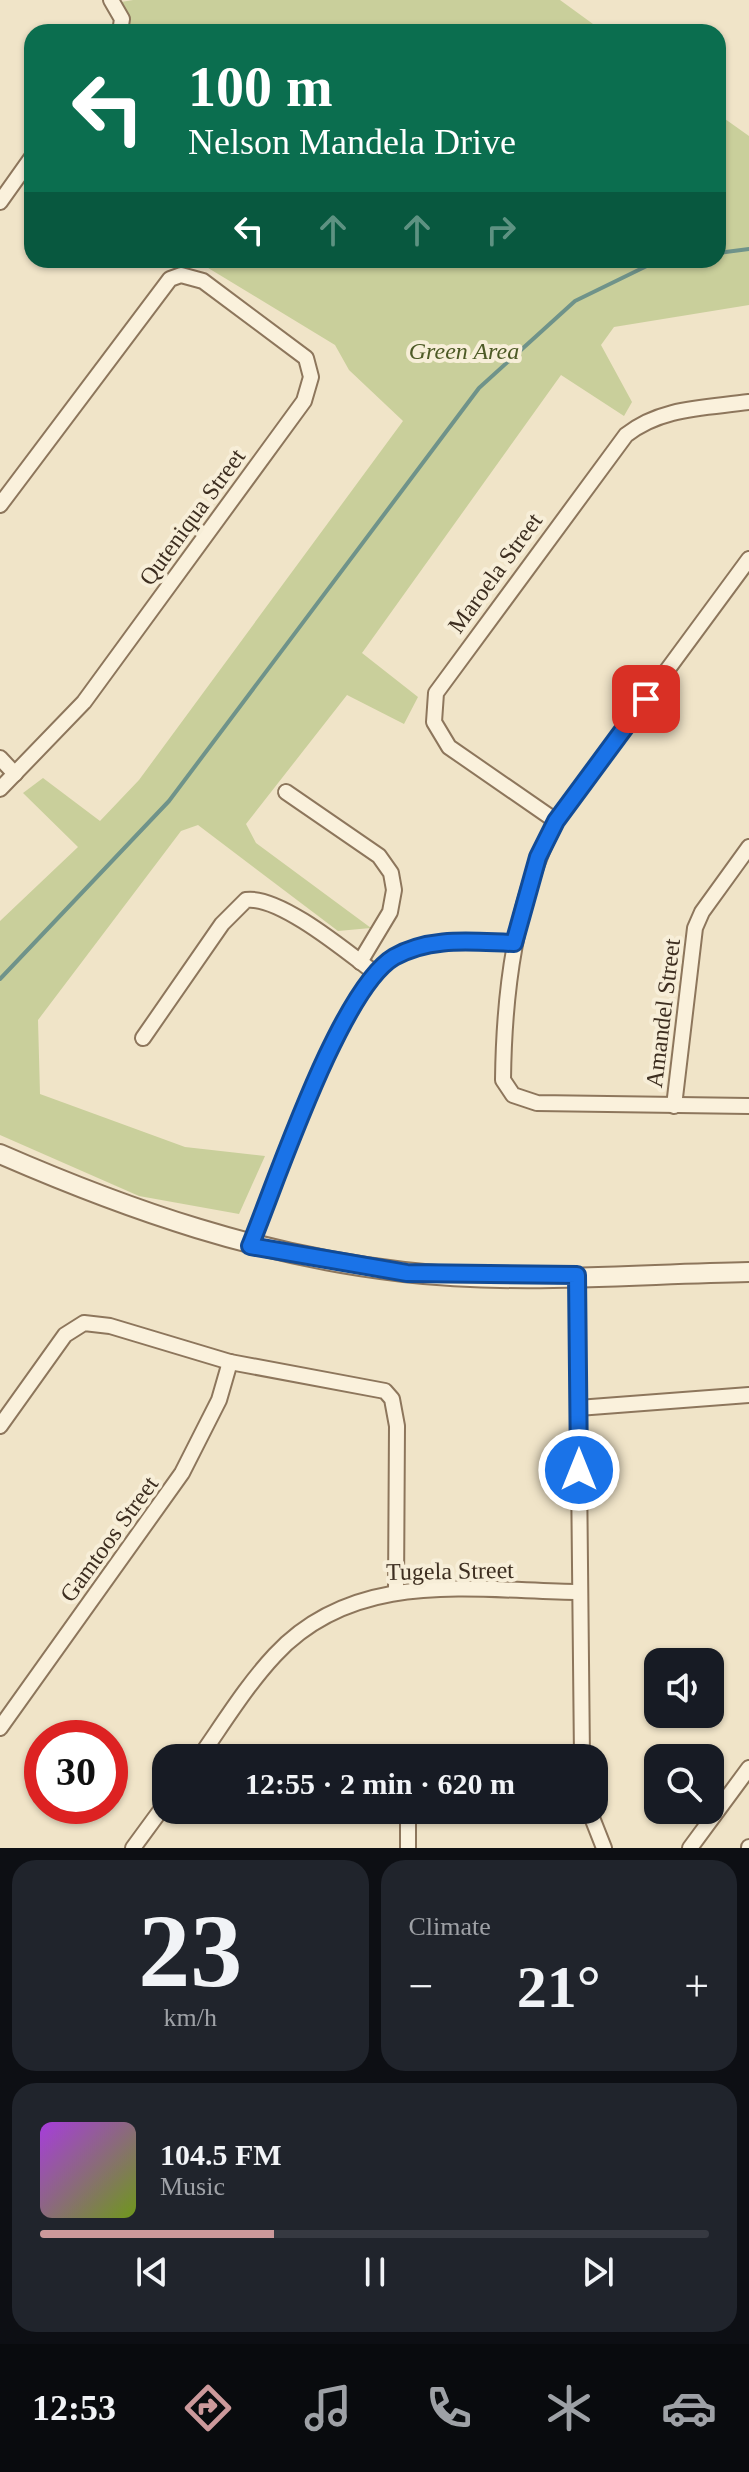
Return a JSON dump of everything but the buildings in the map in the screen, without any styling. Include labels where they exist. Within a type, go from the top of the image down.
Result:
[{"type":"street","points":[[111,0],[122,19],[121,24]]},
{"type":"street","points":[[0,202],[24,168]]},
{"type":"street","name":"Quteniqua Street","points":[[0,505],[160,288],[181,275],[203,281],[306,358],[311,377],[308,390],[84,702],[0,789]]},
{"type":"street","name":"Maroela Street","points":[[556,821],[449,747],[434,722],[436,693],[626,435],[649,418],[664,413],[749,402]]},
{"type":"street","points":[[749,559],[556,821],[538,857],[514,943],[503,1080],[513,1095],[537,1103],[749,1106]]},
{"type":"street","points":[[0,758],[15,774]]},
{"type":"street","points":[[286,792],[379,856],[391,873],[394,902],[386,923],[360,962]]},
{"type":"street","name":"Amandel Street","points":[[674,1106],[695,928],[702,912],[749,847]]},
{"type":"street","points":[[143,1038],[222,924],[246,900],[261,899],[280,907],[375,973]]},
{"type":"street","points":[[250,1246],[328,1054],[361,990],[375,973],[396,956],[439,942],[514,943]]},
{"type":"street","points":[[0,1154],[142,1213],[250,1246],[407,1273],[577,1275],[749,1272]]},
{"type":"street","points":[[577,1275],[582,1744]]},
{"type":"street","points":[[0,1426],[65,1335],[84,1323],[110,1326],[230,1362],[376,1388],[392,1399],[397,1426],[396,1591]]},
{"type":"street","name":"Gamtoos Street","points":[[0,1728],[182,1473],[219,1400],[230,1362]]},
{"type":"street","points":[[578,1408],[749,1397]]},
{"type":"street","name":"Tugela Street","points":[[209,1744],[262,1671],[288,1642],[334,1610],[396,1591],[580,1592]]},
{"type":"street","points":[[690,1848],[749,1768]]},
{"type":"street","points":[[133,1848],[152,1822]]},
{"type":"street","points":[[408,1824],[408,1848]]},
{"type":"street","points":[[595,1824],[604,1848]]},
{"type":"green space","points":[[560,0],[593,24],[124,24],[121,2]]},
{"type":"green space","name":"Green Area","points":[[726,120],[749,136],[749,305],[614,327],[601,345],[632,402],[624,416],[561,375],[362,653],[418,697],[404,724],[347,695],[246,824],[256,843],[371,928],[338,931],[198,825],[181,831],[38,1020],[40,1094],[185,1147],[265,1156],[239,1214],[139,1196],[0,1135],[0,921],[78,847],[23,793],[43,778],[100,821],[139,780],[403,421],[349,370],[335,345],[208,268],[726,268]]},
{"type":"waterway","points":[[726,252],[749,249]]},
{"type":"waterway","points":[[0,979],[169,801],[479,388],[575,301],[643,268]]},
{"type":"route","points":[[579,1470],[577,1275],[407,1273],[250,1246],[328,1054],[361,990],[390,960],[424,945],[454,941],[514,943],[538,857],[556,821],[646,699]]}]
